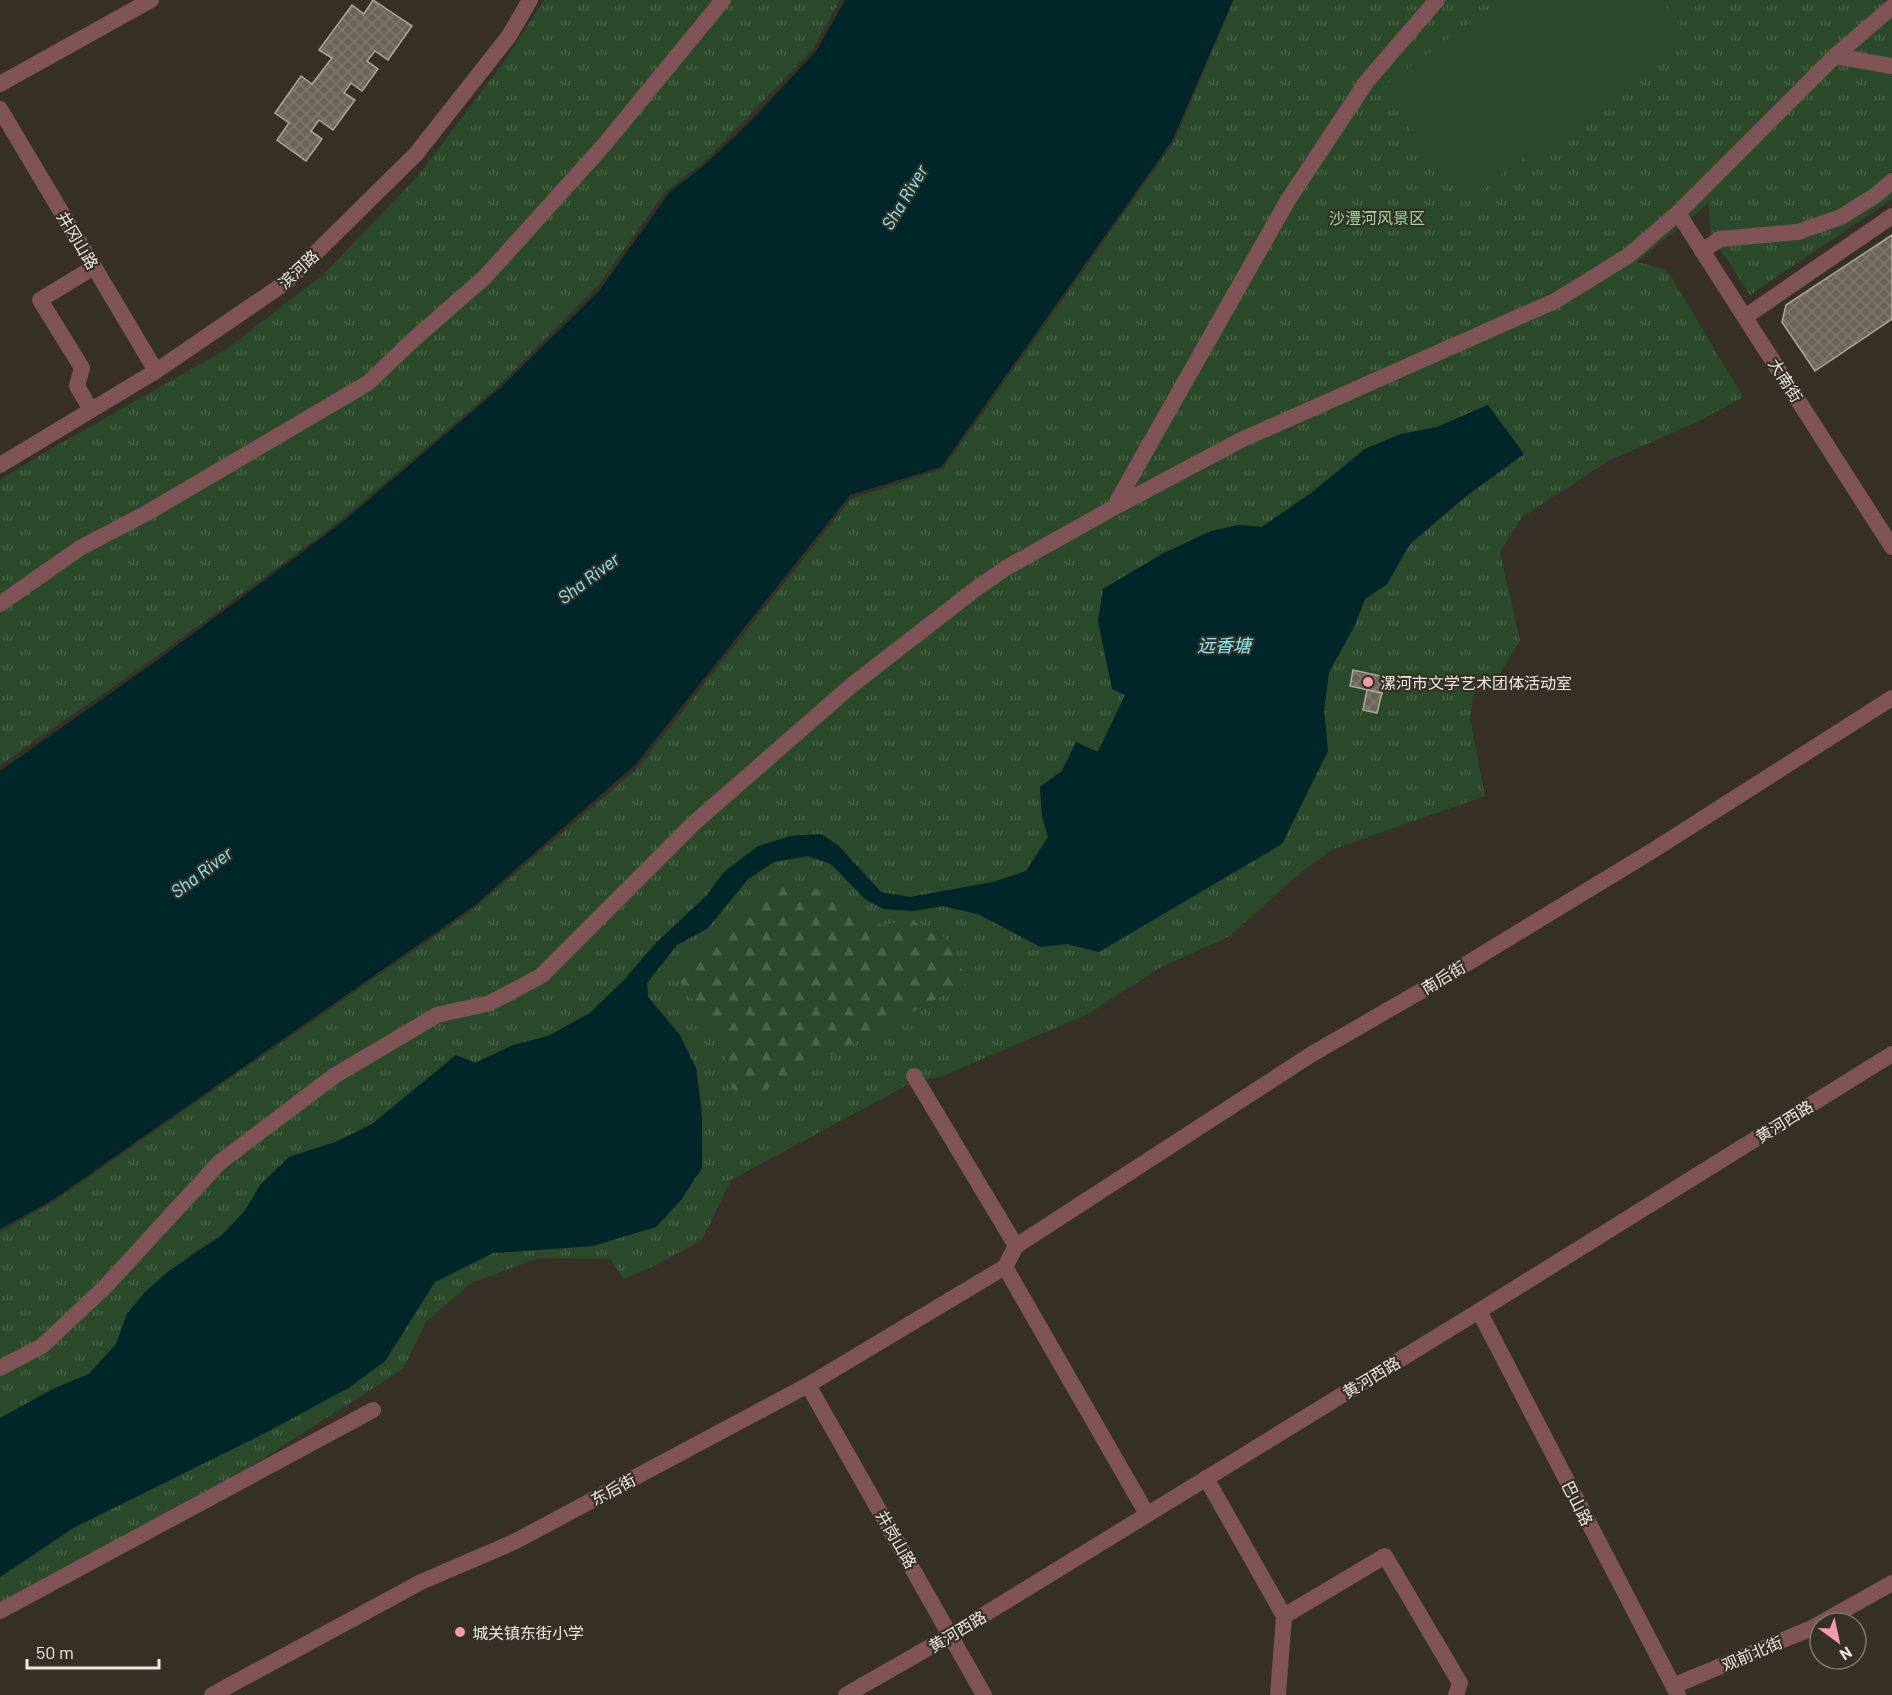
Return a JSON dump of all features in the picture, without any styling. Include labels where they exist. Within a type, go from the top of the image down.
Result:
[{"type":"street","points":[[0,84],[151,0]]},
{"type":"street","name":"滨河路","points":[[0,465],[156,371],[285,283],[416,154],[509,36],[531,0]]},
{"type":"street","points":[[0,604],[80,548],[147,513],[368,383],[485,277],[604,145],[723,0]]},
{"type":"street","points":[[1113,508],[1288,200],[1367,81],[1437,0]]},
{"type":"street","points":[[0,1368],[42,1346],[104,1288],[219,1162],[334,1076],[437,1015],[490,1003],[541,976],[693,824],[852,685],[969,594],[1006,568],[1241,440],[1555,302],[1628,255],[1678,213],[1835,56],[1892,7]]},
{"type":"street","points":[[1835,56],[1892,66]]},
{"type":"street","name":"井冈山路","points":[[0,109],[156,371]]},
{"type":"street","points":[[1702,251],[1720,239],[1798,232],[1840,217],[1876,195],[1892,181]]},
{"type":"street","name":"大南街","points":[[1678,213],[1892,547]]},
{"type":"street","points":[[1745,317],[1892,216]]},
{"type":"street","points":[[91,410],[77,386],[82,368],[40,300],[94,267]]},
{"type":"street","name":"南后街","points":[[1016,1246],[1312,1054],[1440,980],[1652,851],[1892,698]]},
{"type":"street","name":"黄河西路","points":[[846,1695],[951,1635],[1890,1059]]},
{"type":"street","points":[[914,1076],[1016,1246],[1005,1268],[1147,1514]]},
{"type":"street","name":"东后街","points":[[220,1693],[421,1582],[514,1542],[808,1385],[1005,1268]]},
{"type":"street","name":"巴山路","points":[[1479,1311],[1676,1691]]},
{"type":"street","name":"井岗山路","points":[[808,1385],[984,1695]]},
{"type":"street","points":[[0,1611],[373,1410]]},
{"type":"street","points":[[1206,1478],[1284,1616],[1278,1695]]},
{"type":"street","points":[[1284,1616],[1385,1556],[1461,1683],[1456,1695]]},
{"type":"street","name":"观前北街","points":[[1676,1691],[1812,1628],[1892,1583]]},
{"type":"green space","points":[[544,0],[840,0],[813,49],[705,161],[666,191],[597,287],[495,389],[336,524],[150,661],[0,765],[0,480],[227,349],[324,274],[418,176],[503,63]]},
{"type":"green space","name":"沙澧河风景区","points":[[1234,0],[1892,0],[1892,199],[1750,295],[1710,234],[1709,203],[1637,262],[1667,270],[1743,397],[1697,422],[1608,461],[1522,517],[1500,552],[1520,641],[1499,674],[1475,688],[1470,717],[1485,796],[1331,850],[1294,878],[1230,936],[1159,968],[1090,1013],[945,1075],[911,1083],[731,1180],[702,1240],[654,1266],[624,1279],[610,1259],[538,1258],[471,1283],[426,1322],[403,1369],[244,1471],[0,1603],[0,1577],[75,1527],[265,1433],[350,1387],[385,1361],[435,1282],[493,1253],[593,1246],[702,1168],[701,1106],[699,1082],[694,1063],[675,1032],[648,997],[647,983],[677,945],[708,928],[748,879],[774,862],[808,856],[831,863],[865,899],[913,911],[942,906],[978,914],[1041,947],[1067,944],[1099,952],[1328,751],[1324,710],[1329,672],[1354,627],[1365,599],[1387,584],[1410,544],[1465,497],[1524,454],[1487,405],[1437,427],[1401,434],[1365,449],[1311,493],[1262,527],[1239,525],[1211,531],[1162,554],[1103,589],[1112,689],[1125,695],[1097,752],[1076,742],[1062,771],[1040,787],[1042,816],[1048,837],[1026,871],[993,882],[910,897],[881,892],[838,845],[723,873],[707,895],[655,944],[625,979],[590,1013],[548,1036],[513,1045],[475,1063],[456,1055],[372,1124],[338,1141],[289,1157],[261,1184],[244,1212],[222,1235],[193,1253],[127,1314],[116,1344],[89,1374],[53,1389],[0,1418],[0,1232],[56,1200],[475,908],[636,770],[851,499],[943,469],[1174,142]]},
{"type":"green space","points":[[1501,0],[1661,0],[1689,38],[1464,202],[1381,88]]},
{"type":"green space","points":[[797,882],[818,890],[852,913],[881,925],[914,920],[923,931],[943,936],[969,982],[741,1102],[732,1087],[720,1033],[682,987],[679,976],[691,957],[725,933],[745,907],[764,893]]},
{"type":"water","name":"Sha River","points":[[845,0],[1233,0],[1172,141],[941,467],[850,495],[636,764],[475,905],[54,1199],[0,1229],[0,771],[159,659],[340,524],[500,388],[599,291],[669,193],[708,162],[751,121],[817,50]]},
{"type":"water","name":"远香塘","points":[[1488,405],[1524,454],[1465,497],[1410,544],[1387,584],[1365,599],[1354,627],[1329,672],[1324,710],[1328,751],[1282,844],[1099,952],[1067,944],[1041,947],[978,914],[942,906],[913,911],[884,909],[865,899],[831,864],[808,856],[774,862],[748,879],[708,928],[677,945],[647,983],[648,997],[680,1035],[696,1068],[702,1119],[702,1168],[681,1200],[656,1227],[593,1246],[493,1253],[435,1282],[385,1361],[350,1387],[265,1433],[75,1527],[0,1577],[0,1418],[53,1389],[89,1374],[116,1344],[127,1314],[145,1292],[169,1271],[222,1235],[244,1212],[261,1184],[289,1157],[338,1141],[372,1124],[456,1055],[475,1063],[513,1045],[548,1036],[590,1013],[625,979],[655,944],[707,895],[723,873],[758,846],[790,836],[821,834],[838,845],[881,892],[910,897],[993,882],[1026,871],[1048,837],[1042,816],[1040,787],[1062,771],[1076,742],[1098,752],[1125,695],[1112,689],[1098,621],[1103,589],[1162,554],[1211,531],[1239,525],[1262,527],[1311,493],[1365,449],[1401,434],[1437,427]]},
{"type":"building","points":[[373,0],[412,26],[388,60],[375,51],[367,61],[378,69],[362,91],[351,83],[344,93],[355,100],[333,130],[319,120],[311,131],[322,139],[306,161],[277,140],[289,123],[275,113],[301,76],[312,84],[332,58],[319,50],[352,5],[364,14]]},
{"type":"building","points":[[1892,235],[1892,319],[1815,371],[1782,322],[1786,305]]},
{"type":"building","name":"漯河市文学艺术团体活动室","points":[[1353,670],[1385,677],[1382,693],[1350,686]]},
{"type":"building","points":[[1367,690],[1382,693],[1377,713],[1363,710]]},
{"type":"place","name":"漯河市文学艺术团体活动室","points":[[1368,682]]},
{"type":"place","name":"城关镇东街小学","points":[[460,1632]]}]
